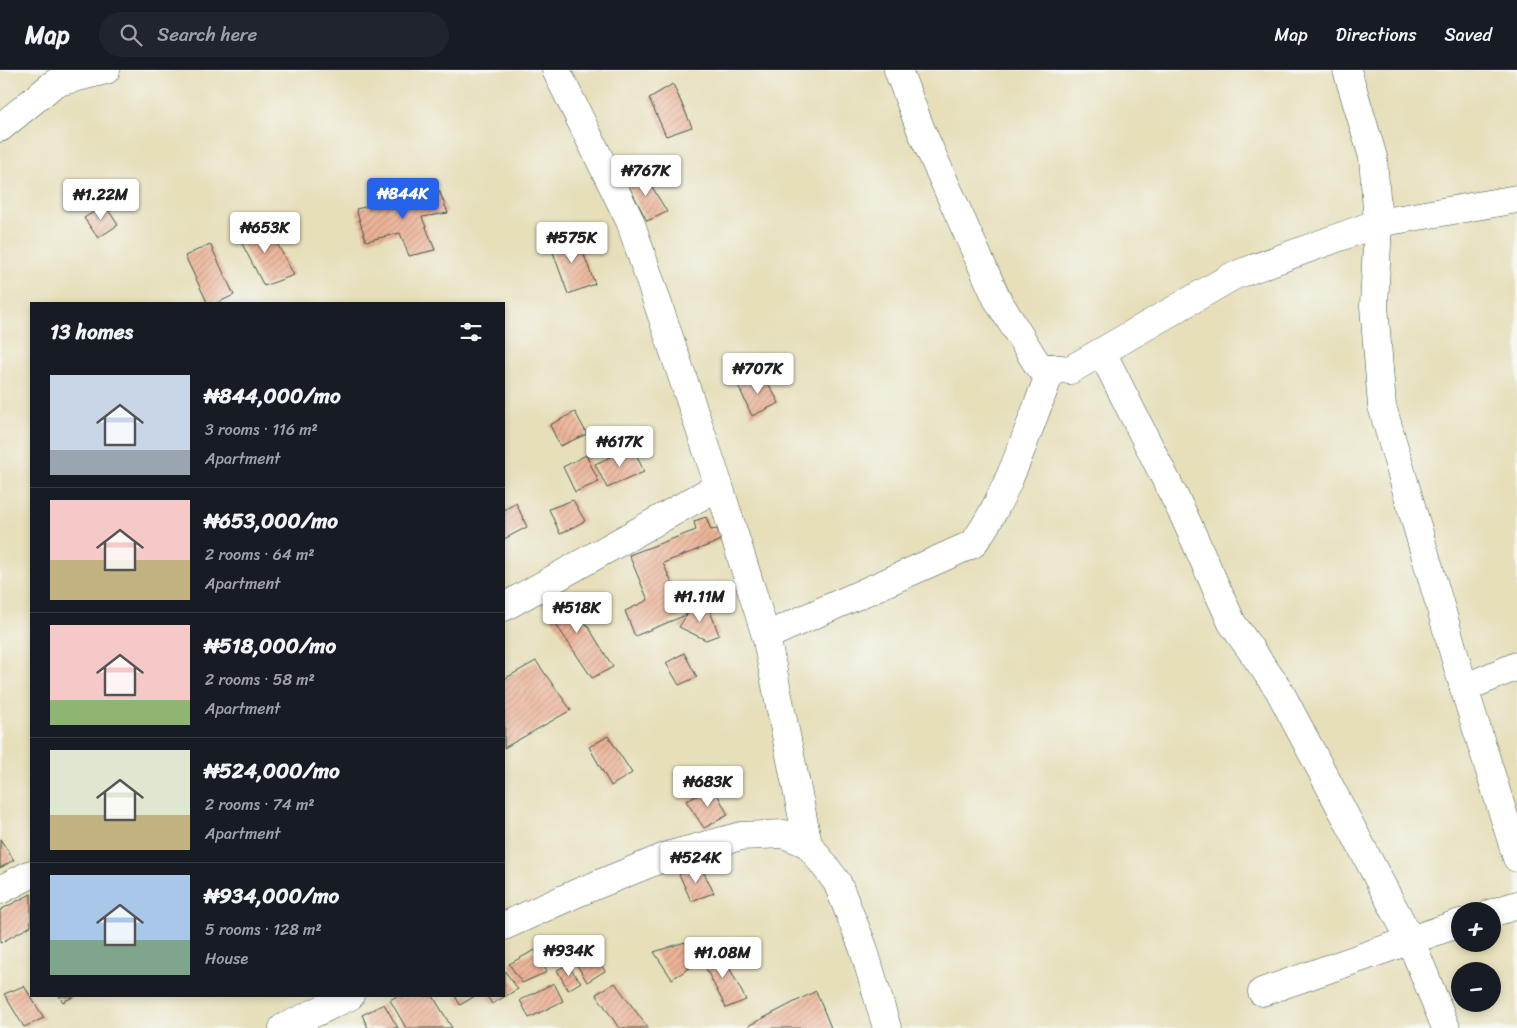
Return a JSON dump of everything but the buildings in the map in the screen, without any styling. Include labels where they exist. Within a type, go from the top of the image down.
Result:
[{"type":"street","points":[[0,128],[55,83],[106,70]]},
{"type":"street","points":[[556,70],[630,220],[719,486],[766,636],[808,844],[837,882],[863,947],[887,1028]]},
{"type":"street","points":[[898,70],[921,130],[997,299],[1039,367],[1070,370],[1233,276],[1378,223],[1517,200]]},
{"type":"street","points":[[1347,70],[1373,157],[1378,223],[1374,306],[1382,406],[1464,688],[1517,858]]},
{"type":"street","points":[[1102,352],[1184,516],[1232,623],[1279,690],[1410,939],[1446,1028]]},
{"type":"street","points":[[766,636],[973,544],[989,523],[1000,499],[1052,368]]},
{"type":"street","points":[[505,606],[719,486]]},
{"type":"street","points":[[1464,688],[1517,666]]},
{"type":"street","points":[[505,926],[577,893],[670,855],[741,836],[784,834],[808,844]]},
{"type":"street","points":[[0,890],[30,875]]},
{"type":"street","points":[[1501,909],[1517,905]]},
{"type":"street","points":[[1262,992],[1451,926]]},
{"type":"street","points":[[283,1028],[348,997]]}]
